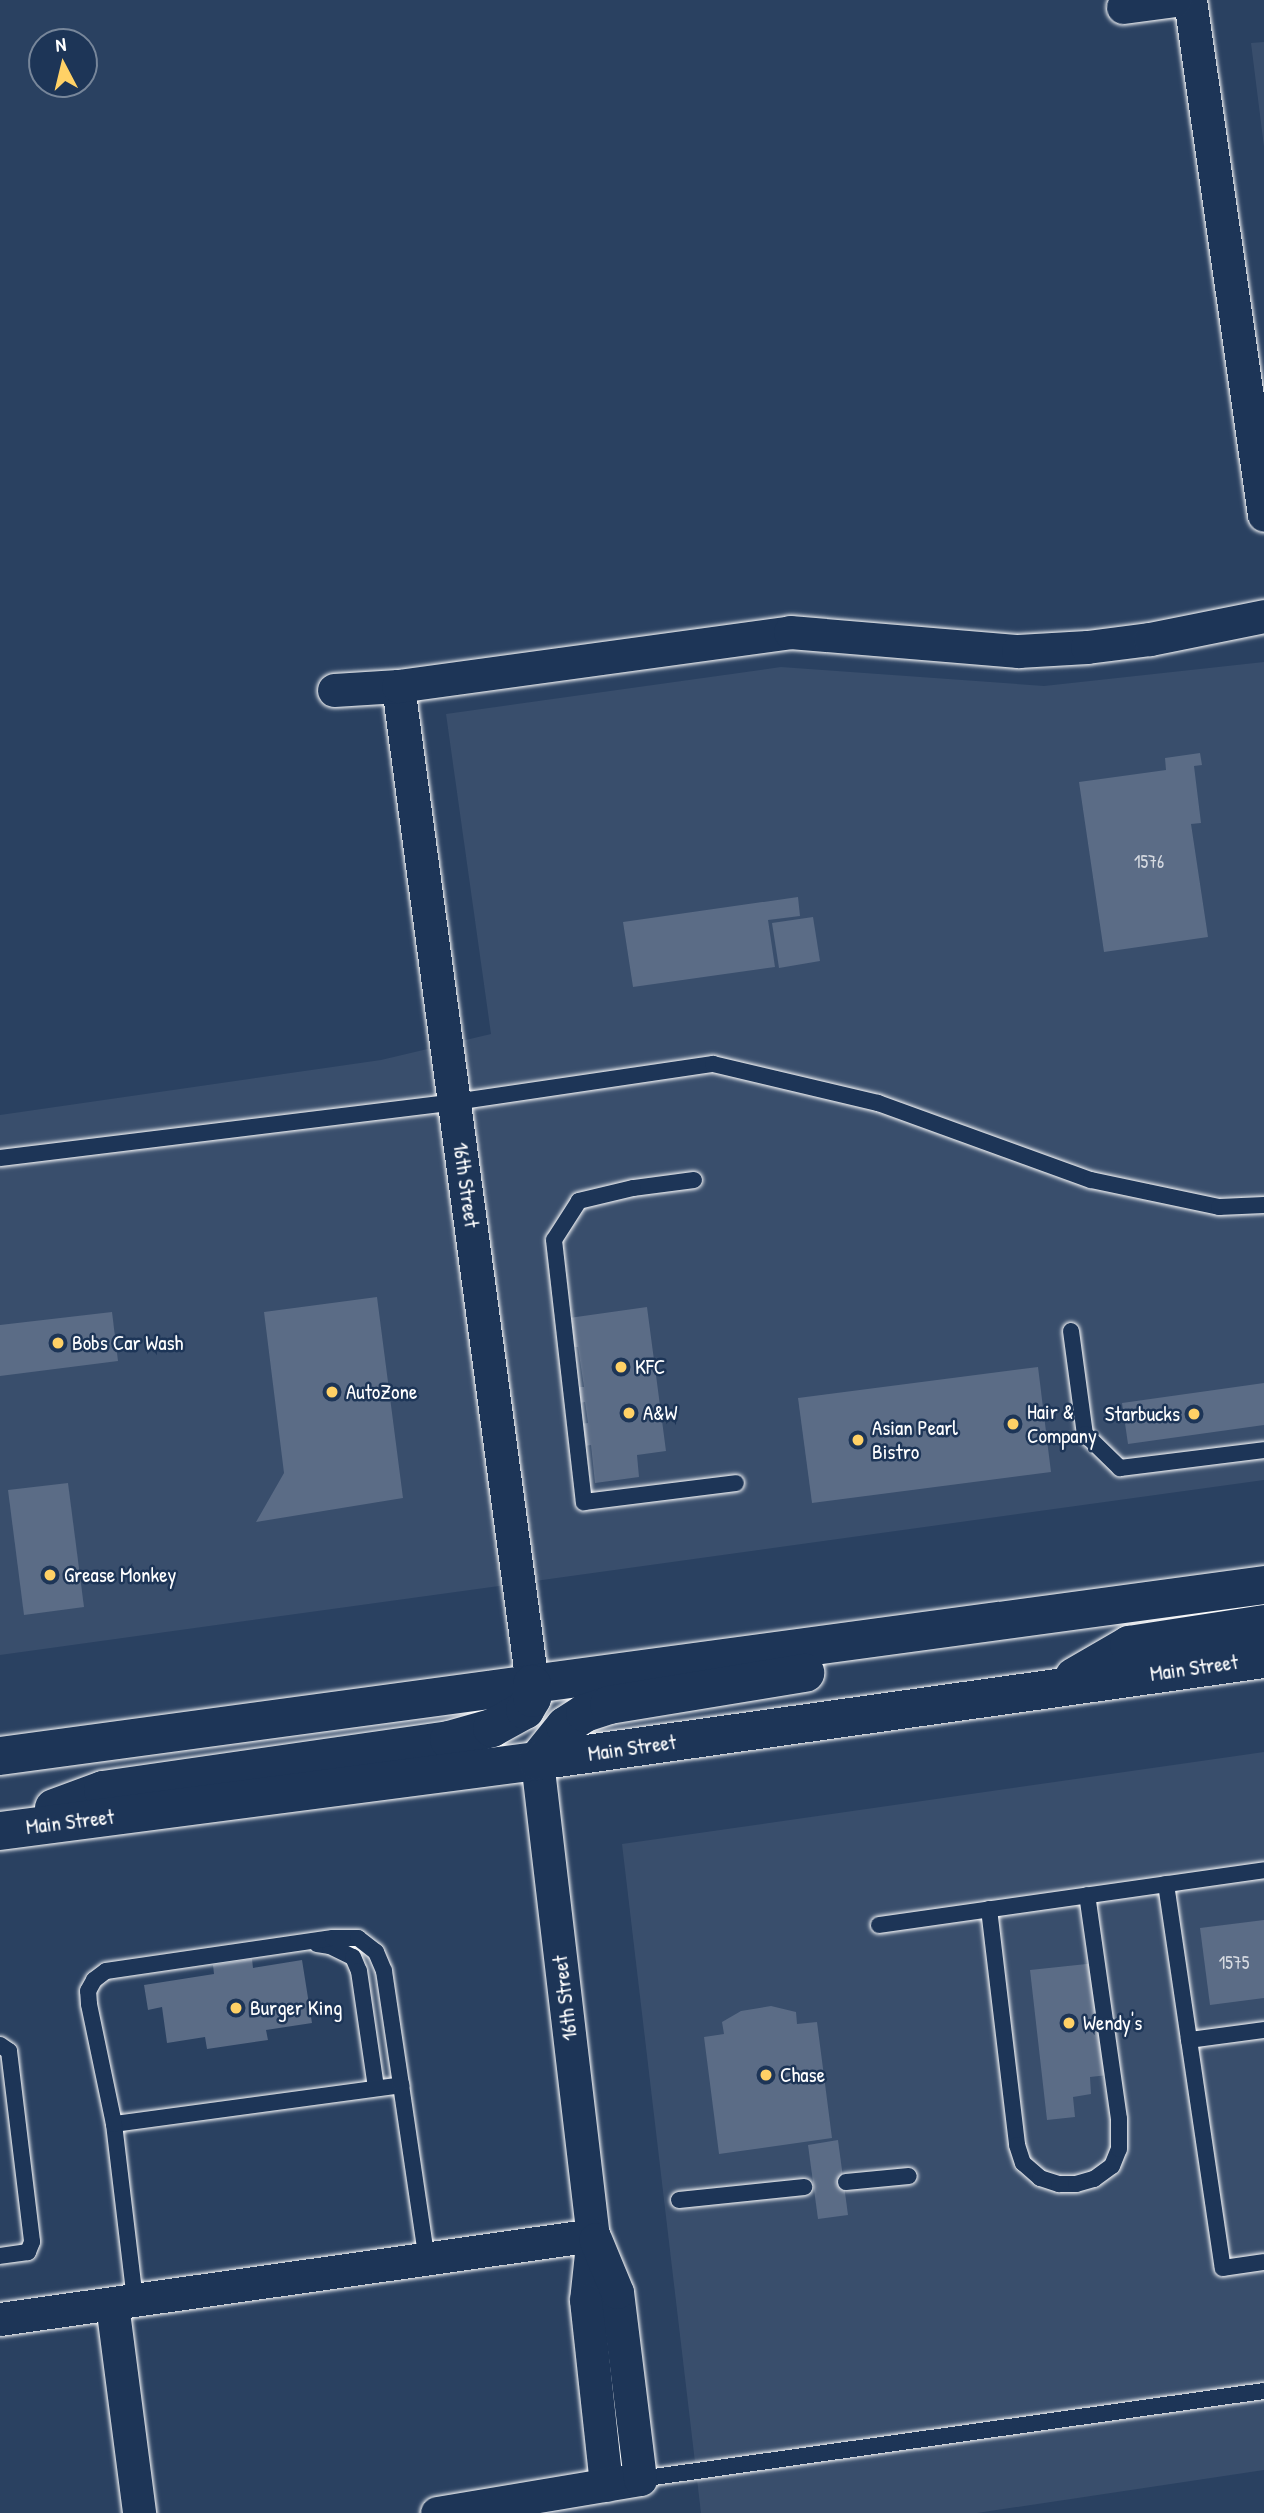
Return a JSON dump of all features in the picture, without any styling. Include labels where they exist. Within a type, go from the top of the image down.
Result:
[{"type":"main road","points":[[0,1756],[1264,1584]]},
{"type":"main road","points":[[1061,1686],[1129,1645],[1264,1624]]},
{"type":"main road","points":[[537,1761],[565,1726],[585,1713],[609,1705],[815,1672],[912,1633]]},
{"type":"main road","name":"Main Street","points":[[0,1830],[537,1761],[1264,1659]]},
{"type":"main road","points":[[0,1830],[103,1790],[449,1740],[492,1728],[525,1710],[532,1698],[532,1684]]},
{"type":"street","points":[[1123,7],[1175,0]]},
{"type":"street","points":[[1190,0],[1264,515]]},
{"type":"street","points":[[334,690],[398,685],[790,632],[1018,651],[1150,639],[1264,616]]},
{"type":"street","name":"16th Street","points":[[398,685],[532,1684]]},
{"type":"street","name":"16th Street","points":[[537,1761],[593,2235],[586,2300],[606,2485]]},
{"type":"street","points":[[0,2319],[427,2261],[593,2235]]},
{"type":"street","name":"16th Street","points":[[593,2235],[617,2292],[640,2479]]},
{"type":"street","points":[[123,2302],[139,2513]]},
{"type":"street","points":[[437,2513],[640,2479]]},
{"type":"lane","points":[[0,1158],[456,1102],[713,1064],[878,1102],[1091,1180],[1219,1207],[1264,1205]]},
{"type":"lane","points":[[694,1180],[633,1188],[579,1202],[554,1240],[584,1502],[736,1483]]},
{"type":"lane","points":[[1071,1331],[1085,1434],[1120,1468],[1264,1450]]},
{"type":"lane","points":[[879,1924],[1264,1870]]},
{"type":"lane","points":[[1166,1884],[1223,2268],[1264,2262]]},
{"type":"lane","points":[[989,1909],[1017,2145],[1023,2162],[1040,2178],[1059,2184],[1076,2184],[1094,2179],[1112,2166],[1119,2149],[1119,2119],[1087,1895]]},
{"type":"lane","points":[[123,2302],[114,2124],[88,1991],[94,1980],[106,1971],[308,1942],[358,1938],[376,1952],[384,1970],[427,2261]]},
{"type":"lane","points":[[308,1942],[330,1946],[353,1957],[359,1971],[376,2088]]},
{"type":"lane","points":[[1189,2040],[1264,2029]]},
{"type":"lane","points":[[0,2045],[9,2051],[32,2242],[28,2252],[0,2256]]},
{"type":"lane","points":[[114,2124],[401,2085]]},
{"type":"lane","points":[[846,2182],[909,2176]]},
{"type":"lane","points":[[680,2200],[804,2187]]},
{"type":"lane","points":[[640,2479],[1264,2391]]},
{"type":"shaded area","points":[[1264,42],[1264,147],[1251,43]]},
{"type":"shaded area","points":[[1264,662],[1264,1480],[0,1655],[0,1115],[381,1060],[491,1034],[446,714],[781,667],[1044,686]]},
{"type":"shaded area","points":[[1264,1752],[1264,2470],[977,2513],[701,2513],[622,1844]]},
{"type":"building","points":[[1200,753],[1202,765],[1194,766],[1201,823],[1191,824],[1208,937],[1104,952],[1079,782],[1166,770],[1165,758]]},
{"type":"building","points":[[798,897],[800,916],[768,920],[775,967],[633,987],[623,922]]},
{"type":"building","points":[[813,917],[820,961],[779,968],[772,923]]},
{"type":"building","name":"AutoZone","points":[[377,1297],[403,1498],[256,1522],[284,1473],[264,1312]]},
{"type":"building","points":[[647,1307],[666,1451],[637,1455],[639,1477],[595,1483],[591,1445],[584,1446],[580,1424],[588,1423],[585,1402],[579,1403],[577,1387],[584,1387],[578,1347],[573,1347],[569,1318]]},
{"type":"building","name":"Bobs Car Wash","points":[[112,1312],[118,1361],[0,1376],[0,1325]]},
{"type":"building","points":[[1038,1367],[1051,1472],[812,1503],[798,1398]]},
{"type":"building","name":"Starbucks","points":[[1264,1383],[1264,1425],[1128,1444],[1122,1403]]},
{"type":"building","name":"Grease Monkey","points":[[68,1483],[84,1607],[24,1615],[8,1490]]},
{"type":"building","points":[[1264,1920],[1264,1998],[1210,2005],[1200,1928]]},
{"type":"building","points":[[252,1959],[253,1968],[302,1960],[312,2023],[266,2030],[268,2040],[207,2049],[205,2037],[167,2043],[162,2007],[148,2010],[144,1985],[214,1974],[213,1965]]},
{"type":"building","name":"Wendy's","points":[[1096,1963],[1108,2075],[1090,2077],[1091,2094],[1073,2097],[1075,2117],[1047,2120],[1030,1970]]},
{"type":"building","name":"Chase","points":[[771,2006],[796,2012],[797,2024],[817,2022],[832,2138],[719,2154],[704,2037],[724,2034],[722,2022],[741,2011]]},
{"type":"building","points":[[838,2140],[848,2215],[818,2219],[808,2145]]},
{"type":"place","name":"Bobs Car Wash","points":[[58,1343]]},
{"type":"place","name":"KFC","points":[[621,1367]]},
{"type":"place","name":"AutoZone","points":[[332,1392]]},
{"type":"place","name":"A&W","points":[[629,1413]]},
{"type":"place","name":"Starbucks","points":[[1194,1414]]},
{"type":"place","name":"Hair & Company","points":[[1013,1424]]},
{"type":"place","name":"Asian Pearl Bistro","points":[[858,1440]]},
{"type":"place","name":"Grease Monkey","points":[[50,1575]]},
{"type":"place","name":"Burger King","points":[[236,2008]]},
{"type":"place","name":"Wendy's","points":[[1069,2023]]},
{"type":"place","name":"Chase","points":[[766,2075]]}]
